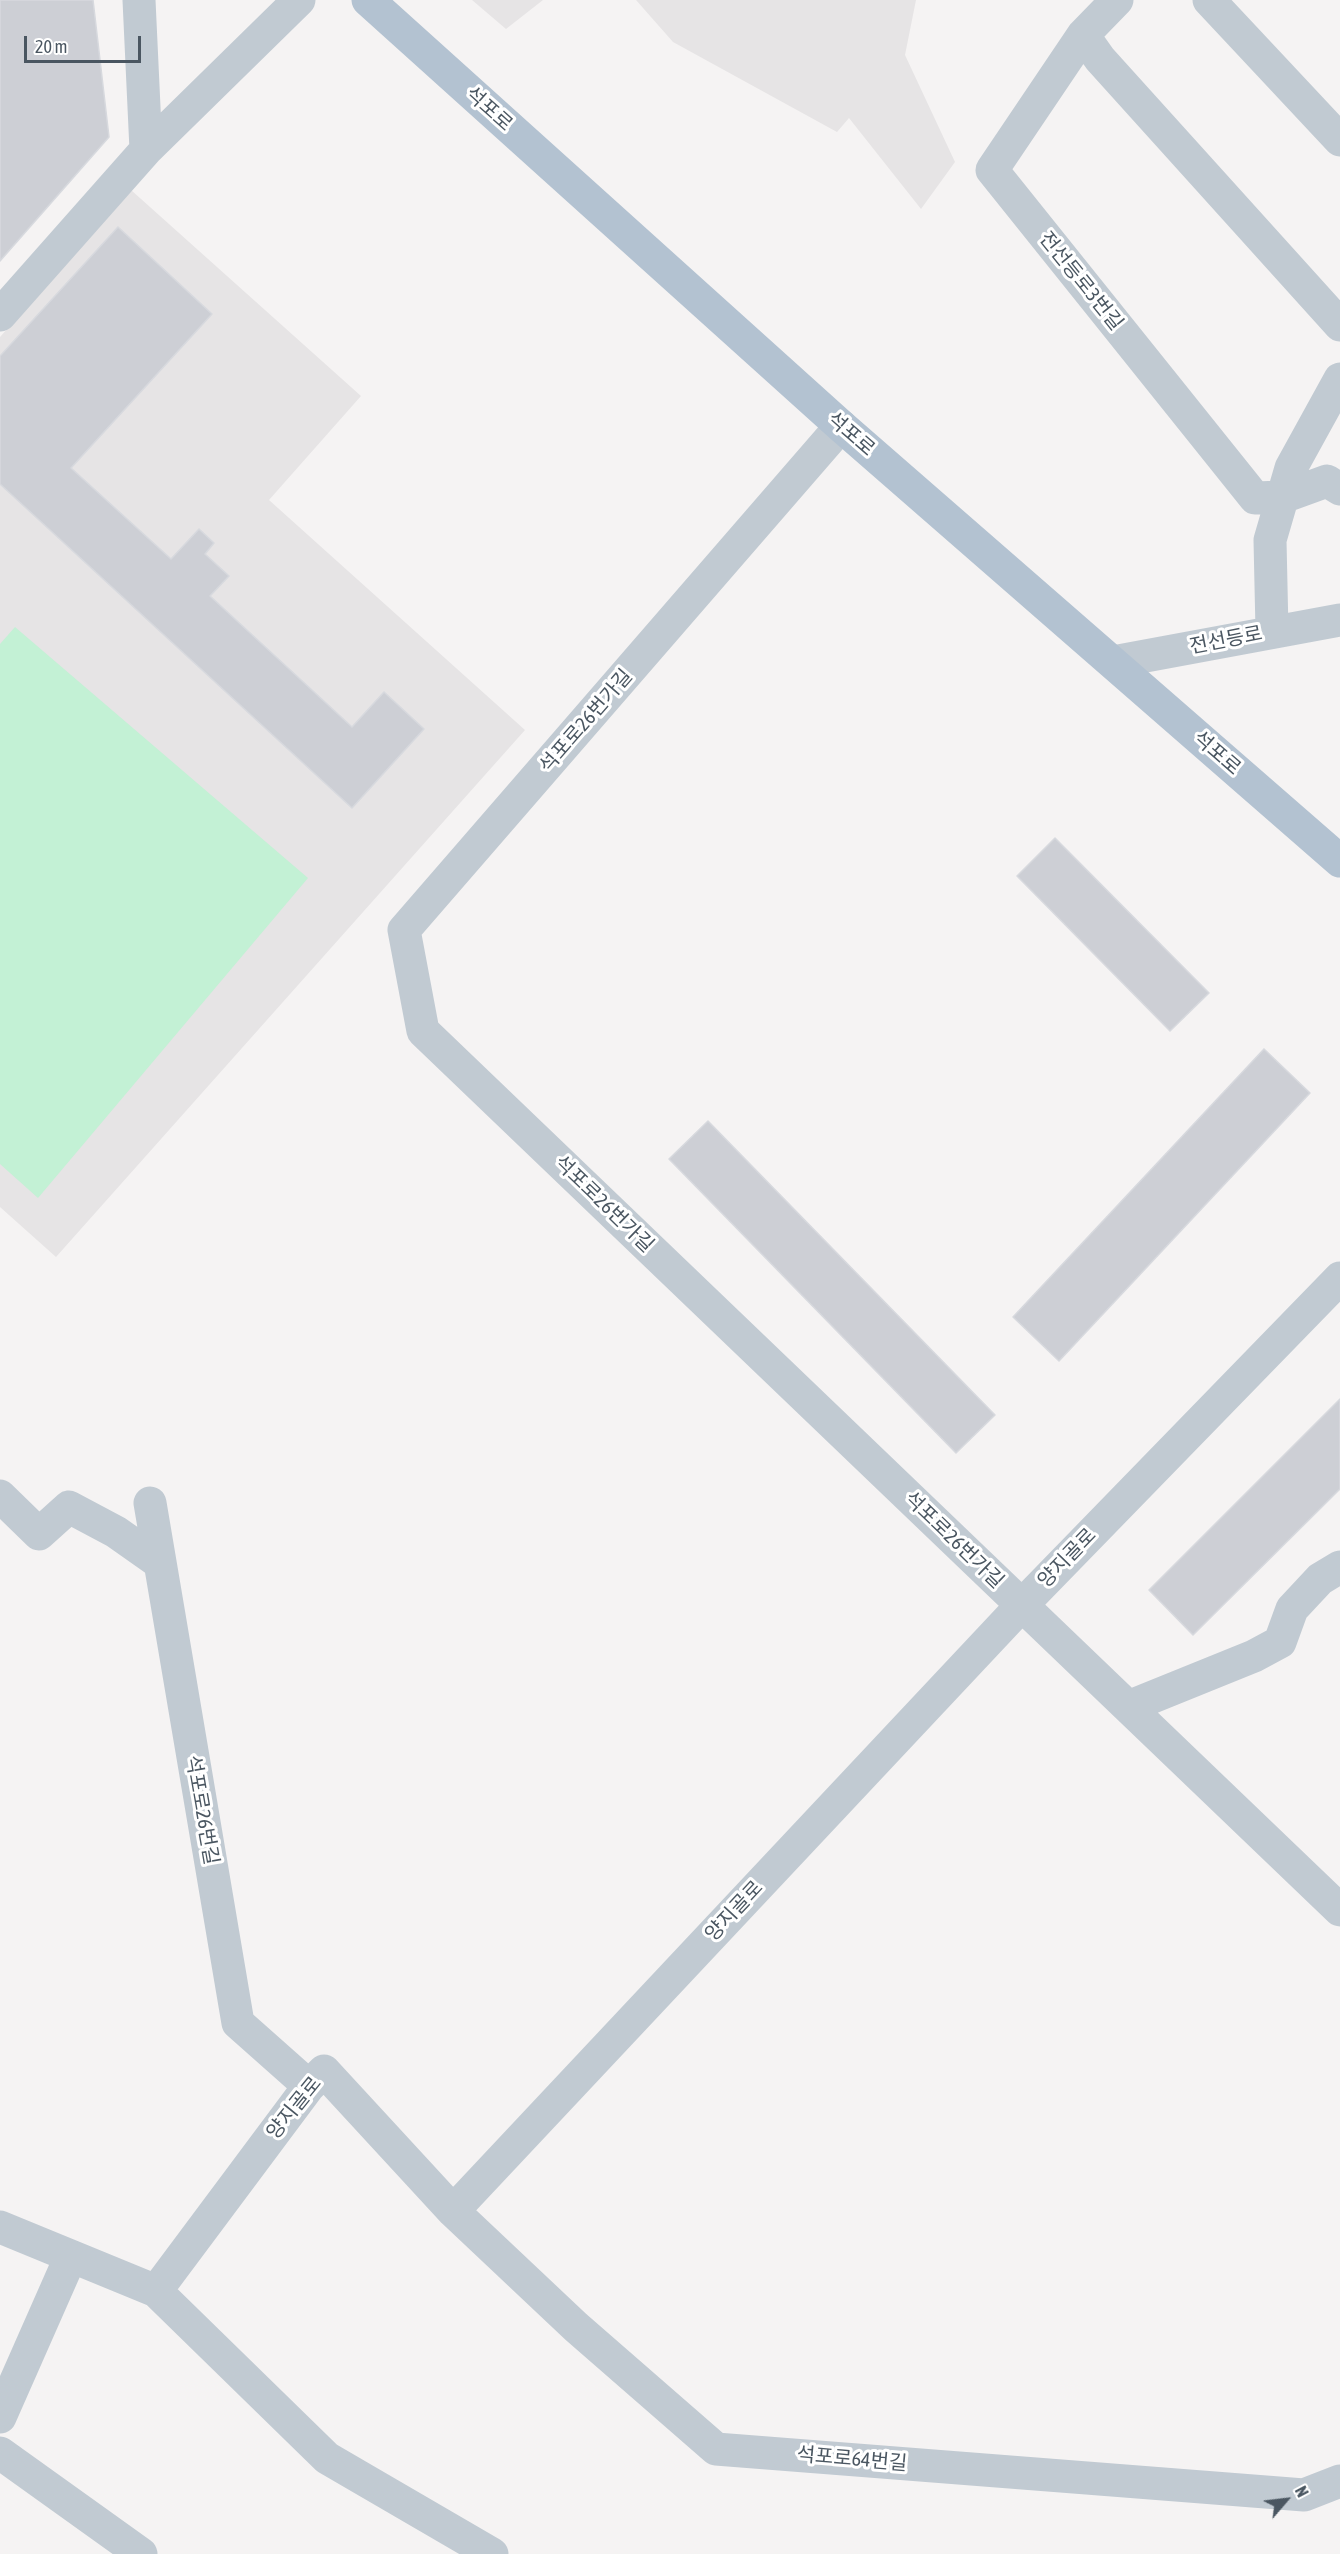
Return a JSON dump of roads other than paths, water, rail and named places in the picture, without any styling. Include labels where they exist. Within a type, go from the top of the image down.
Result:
[{"type":"main road","name":"석포로","points":[[368,0],[842,426],[1340,861]]},
{"type":"street","points":[[139,0],[146,150]]},
{"type":"street","points":[[0,315],[146,150],[299,0]]},
{"type":"street","name":"전선등로3번길","points":[[1117,0],[1083,35],[1038,98],[992,170],[1255,498],[1283,497],[1327,481],[1340,489]]},
{"type":"street","points":[[1209,0],[1340,140]]},
{"type":"street","points":[[1083,35],[1100,59],[1340,325]]},
{"type":"street","points":[[1272,631],[1270,540],[1291,468],[1340,379]]},
{"type":"street","name":"석포로26번가길","points":[[842,426],[404,930],[423,1031],[1340,1910]]},
{"type":"street","name":"전선등로","points":[[1113,662],[1340,620]]},
{"type":"street","name":"양지골로","points":[[156,2291],[309,2086],[324,2071],[453,2211],[1022,1605],[1340,1278]]},
{"type":"street","points":[[0,1496],[39,1534],[69,1507],[116,1532],[160,1563]]},
{"type":"street","name":"석포로26번길","points":[[150,1503],[238,2023],[309,2086]]},
{"type":"street","points":[[1128,1707],[1254,1656],[1280,1642],[1292,1609],[1320,1579],[1340,1567]]},
{"type":"street","name":"석포로64번길","points":[[453,2211],[576,2327],[716,2449],[1304,2495],[1340,2481]]},
{"type":"street","points":[[0,2227],[156,2291],[327,2458],[492,2554]]},
{"type":"street","points":[[0,2417],[71,2256]]},
{"type":"street","points":[[0,2453],[141,2554]]}]
